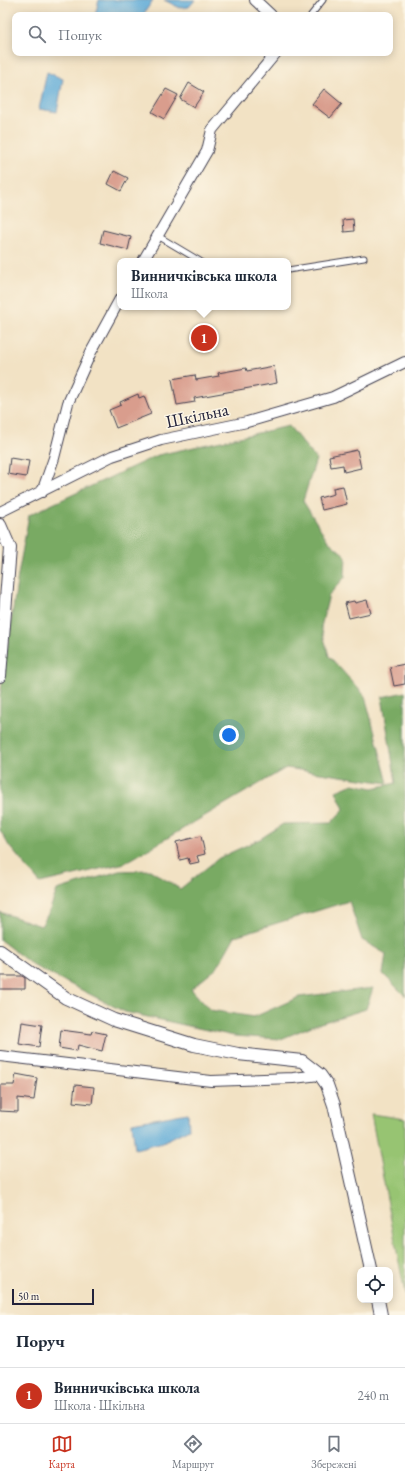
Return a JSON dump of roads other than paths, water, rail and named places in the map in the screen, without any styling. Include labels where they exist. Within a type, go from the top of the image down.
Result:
[{"type":"street","points":[[255,0],[268,12]]},
{"type":"street","points":[[145,258],[207,151],[212,130],[274,56]]},
{"type":"street","points":[[42,492],[54,458],[68,403],[91,352],[117,304]]},
{"type":"street","name":"Шкільна","points":[[0,512],[112,456],[161,440],[247,422],[333,397],[405,362]]},
{"type":"street","points":[[0,525],[10,548],[0,676]]},
{"type":"street","points":[[0,951],[66,998],[114,1020],[194,1045],[238,1054],[302,1061],[320,1075],[327,1085],[334,1106],[370,1267]]},
{"type":"street","points":[[0,1056],[211,1081],[293,1078],[320,1075]]},
{"type":"street","points":[[379,1303],[381,1315]]},
{"type":"lane","points":[[313,12],[323,0]]},
{"type":"lane","points":[[158,236],[195,258]]},
{"type":"lane","points":[[291,270],[364,258]]},
{"type":"water","points":[[99,0],[153,0],[145,12],[96,12]]},
{"type":"water","points":[[164,0],[195,0],[189,7],[180,8]]},
{"type":"water","points":[[47,72],[63,79],[57,112],[39,109]]},
{"type":"water","points":[[188,1113],[189,1129],[163,1142],[135,1149],[132,1123]]},
{"type":"place","name":"Винничківська школа","points":[[204,338]]}]
